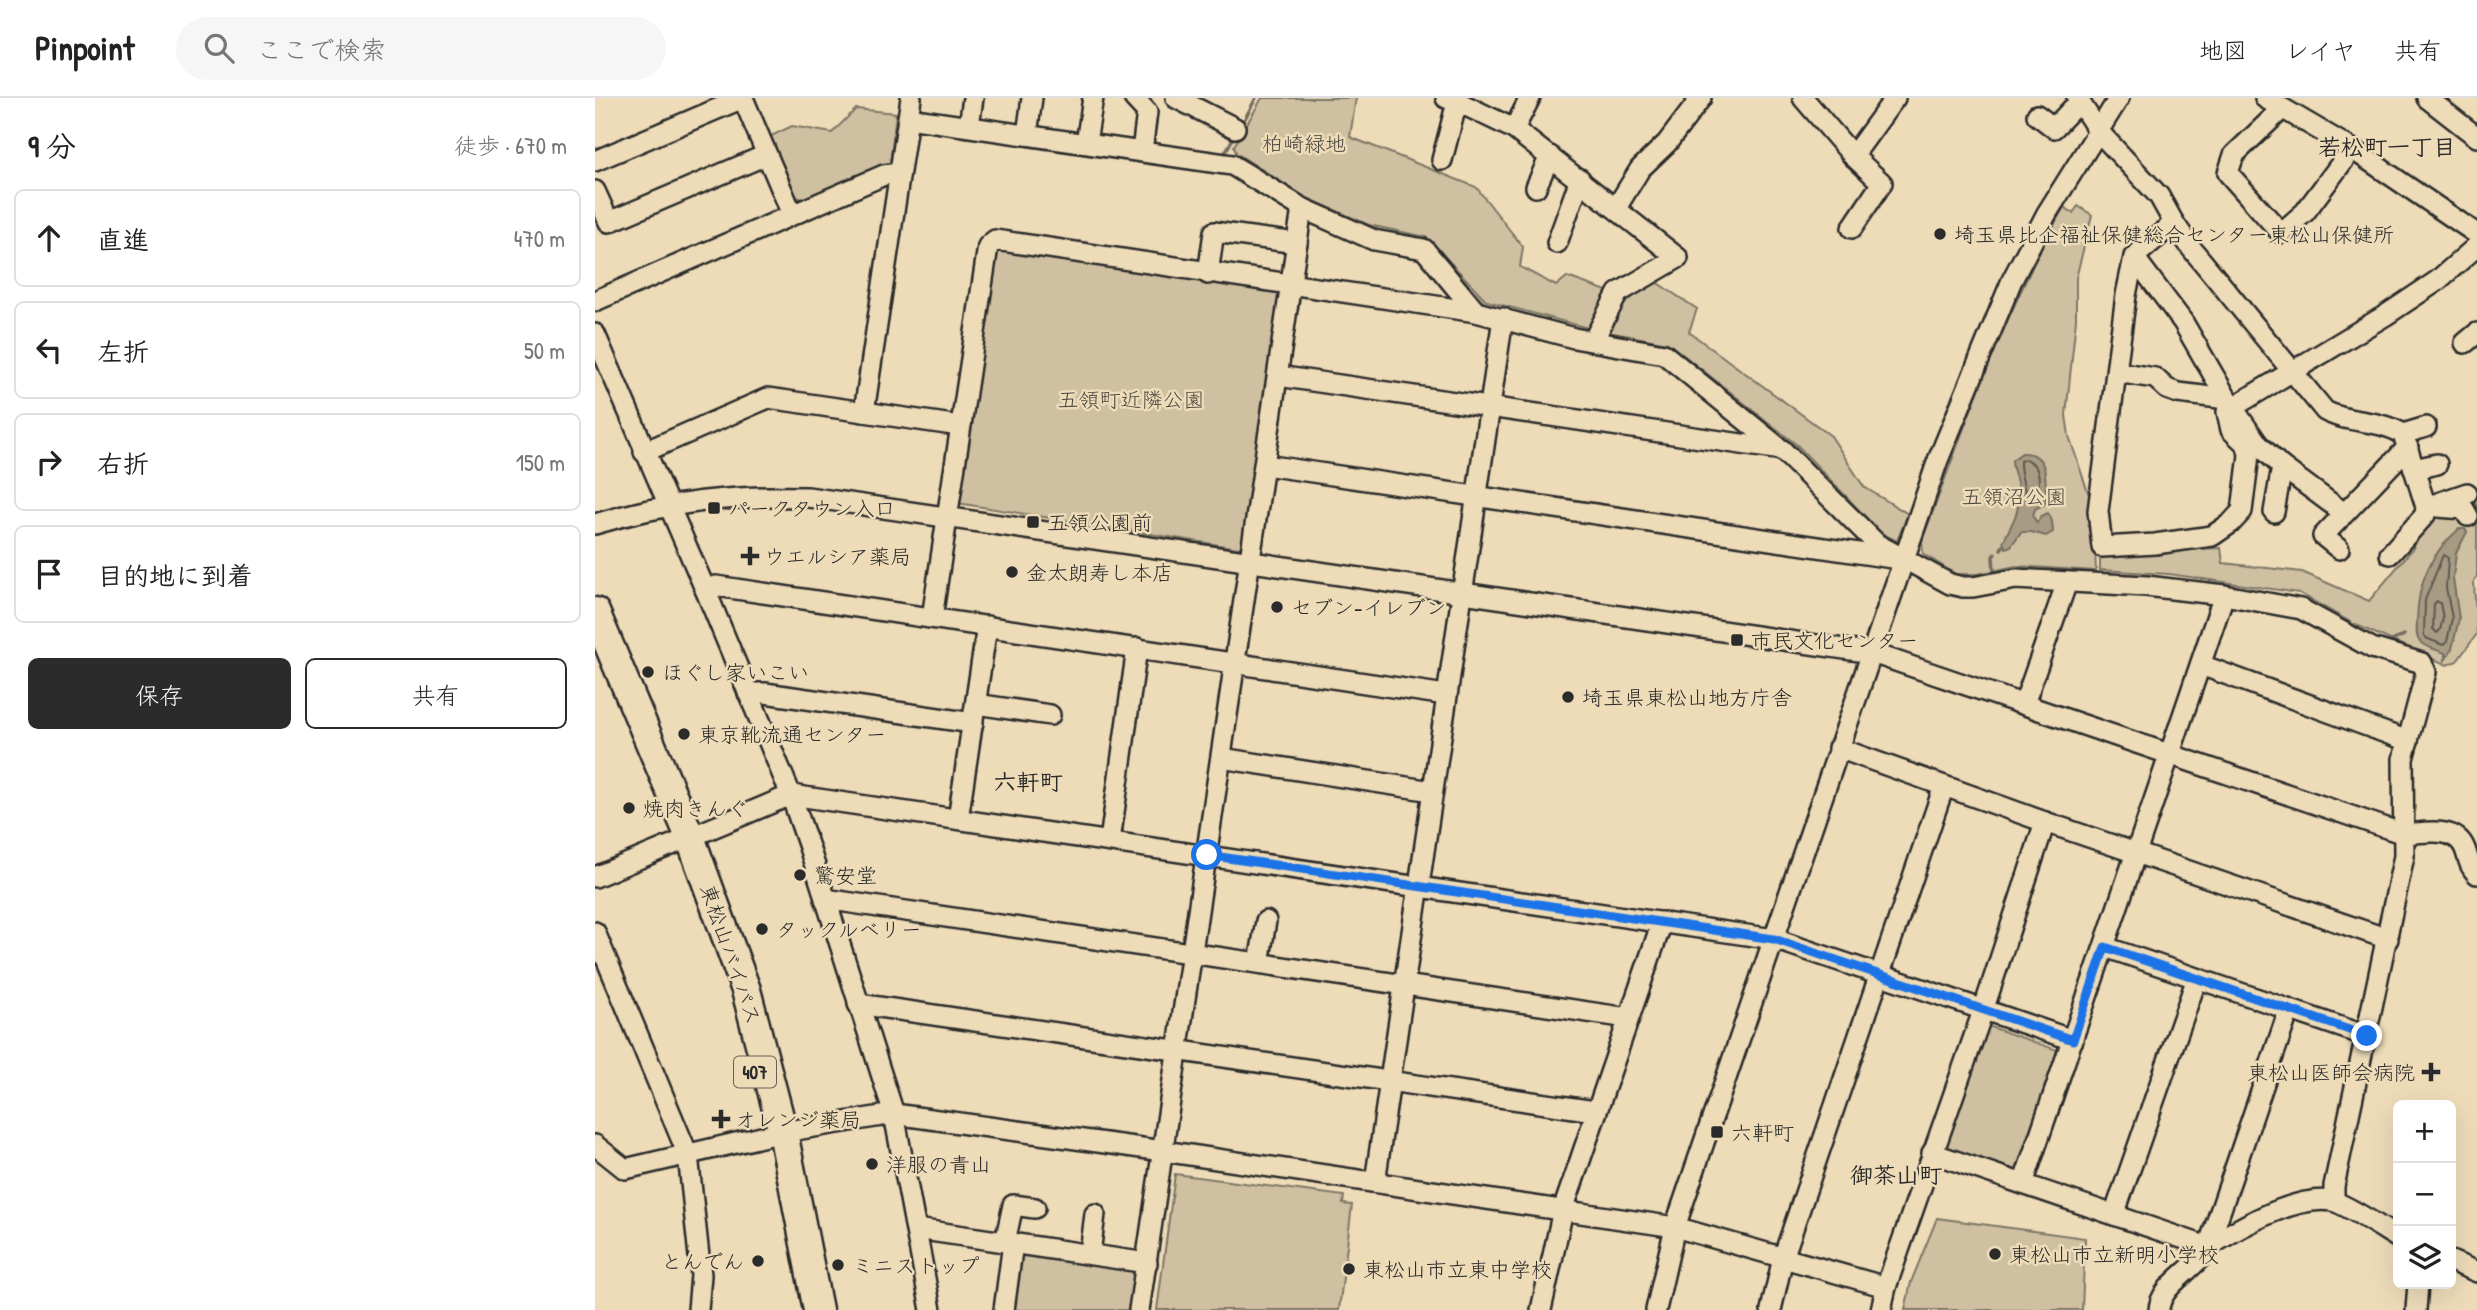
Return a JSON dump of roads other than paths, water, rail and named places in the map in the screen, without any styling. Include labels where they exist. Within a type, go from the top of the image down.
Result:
[{"type":"highway","name":"東松山バイパス","points":[[595,612],[683,840],[756,1078],[776,1133],[818,1310]]},
{"type":"highway","name":"東松山バイパス","points":[[595,651],[683,840]]},
{"type":"highway","name":"東松山バイパス","points":[[776,1133],[802,1310]]},
{"type":"street","points":[[595,161],[743,98],[792,214]]},
{"type":"street","points":[[864,412],[911,98]]},
{"type":"street","points":[[969,126],[973,98]]},
{"type":"street","points":[[1027,135],[1032,98]]},
{"type":"street","points":[[1086,143],[1093,98]]},
{"type":"street","points":[[1514,129],[1530,98]]},
{"type":"street","points":[[1803,98],[1853,156],[1882,183],[1852,228]]},
{"type":"street","points":[[1853,156],[1895,98]]},
{"type":"street","points":[[1656,1310],[1675,1227],[1938,460],[2012,280],[2047,213],[2119,98]]},
{"type":"street","points":[[2265,98],[2352,149],[2477,234]]},
{"type":"street","points":[[2427,98],[2477,137]]},
{"type":"street","points":[[1442,160],[1453,99],[1514,129],[1678,258],[1618,293],[1593,341]]},
{"type":"street","points":[[1616,208],[1640,170],[1667,143],[1695,100]]},
{"type":"street","points":[[1190,101],[1235,128]]},
{"type":"street","points":[[2037,115],[2054,128],[2079,101],[2099,132],[2159,196],[2173,223],[2325,411],[2341,417],[2384,425],[2406,441],[2428,506],[2425,515],[2390,554]]},
{"type":"street","points":[[1142,151],[1143,103]]},
{"type":"street","points":[[2282,109],[2234,155],[2228,173],[2281,233],[2305,212],[2352,149]]},
{"type":"street","points":[[908,118],[1231,165],[1302,208],[1374,240],[1424,249],[1476,312]]},
{"type":"street","points":[[595,191],[609,222],[766,155]]},
{"type":"street","points":[[1536,187],[1550,156]]},
{"type":"street","points":[[595,301],[884,175],[899,173]]},
{"type":"street","points":[[1557,243],[1580,179]]},
{"type":"street","points":[[1139,1310],[1302,208]]},
{"type":"street","points":[[2173,223],[2134,257],[2126,295],[2098,511],[2102,547],[2155,544],[2212,536],[2231,523],[2242,511],[2249,455],[2247,444],[2231,429],[2227,412],[2231,405],[2437,281],[2477,246]]},
{"type":"street","points":[[1208,274],[1214,232],[1297,243]]},
{"type":"street","points":[[932,618],[988,246],[995,240],[1476,312],[1593,341],[1664,354],[1783,451],[1877,544],[1950,584],[1963,587],[2016,579],[2146,586],[2224,595],[2301,609],[2372,648],[2422,663],[2426,672],[2403,759],[2404,856],[2334,1186],[2334,1201]]},
{"type":"street","points":[[2134,257],[2161,289],[2183,322],[2231,405],[2258,444],[2282,467],[2344,513]]},
{"type":"street","points":[[1375,1182],[1503,318]]},
{"type":"street","points":[[595,334],[791,795],[894,1114],[931,1310]]},
{"type":"street","points":[[2116,372],[2155,377],[2167,389],[2219,398],[2231,405]]},
{"type":"street","points":[[1278,376],[1783,451]]},
{"type":"street","points":[[644,452],[768,397],[960,426]]},
{"type":"street","points":[[2339,549],[2323,536],[2406,441],[2426,427]]},
{"type":"street","points":[[2414,469],[2437,464]]},
{"type":"street","points":[[1265,465],[1904,560]]},
{"type":"street","points":[[2274,513],[2282,467]]},
{"type":"street","points":[[2428,506],[2467,493]]},
{"type":"street","points":[[595,524],[669,505],[725,497],[808,497],[1872,653],[2405,834],[2439,832],[2456,837],[2464,846],[2471,868],[2477,874]]},
{"type":"street","points":[[2428,506],[2464,509],[2468,516]]},
{"type":"street","points":[[2024,704],[2067,582]]},
{"type":"street","points":[[705,589],[716,586],[1447,695]]},
{"type":"street","points":[[2023,1184],[2224,595]]},
{"type":"street","points":[[958,818],[987,626]]},
{"type":"street","points":[[1110,841],[1137,648]]},
{"type":"street","points":[[2201,666],[2408,741]]},
{"type":"street","points":[[748,693],[974,714],[1050,715]]},
{"type":"street","points":[[1838,748],[2388,939]]},
{"type":"street","points":[[1221,758],[1432,791]]},
{"type":"street","points":[[1772,1310],[1783,1258],[1944,786]]},
{"type":"street","points":[[595,877],[791,795],[1774,939],[2073,1040]]},
{"type":"street","points":[[1881,1310],[1886,1287],[1983,1011],[2045,822]]},
{"type":"street","points":[[825,899],[1628,1018]]},
{"type":"street","points":[[1259,963],[1266,921]]},
{"type":"street","points":[[1541,1310],[1563,1210],[1662,922]]},
{"type":"street","points":[[595,932],[688,1155],[701,1275],[698,1310]]},
{"type":"street","points":[[2105,947],[2367,1036]]},
{"type":"street","points":[[2114,1216],[2197,978]]},
{"type":"street","points":[[858,1004],[1595,1111]]},
{"type":"street","points":[[2159,1310],[2159,1302],[2167,1290],[2202,1259],[2289,1010]]},
{"type":"street","points":[[595,1145],[625,1169],[776,1133],[894,1114],[1163,1150],[1675,1227],[1886,1287]]},
{"type":"street","points":[[1932,1153],[2207,1247]]},
{"type":"street","points":[[2207,1247],[2237,1228],[2277,1211],[2309,1202],[2334,1201],[2393,1235]]},
{"type":"street","points":[[1004,1310],[1013,1205],[1035,1208]]},
{"type":"street","points":[[1090,1254],[1095,1214]]},
{"type":"street","points":[[916,1229],[1147,1263]]},
{"type":"street","points":[[2456,1263],[2477,1272]]},
{"type":"street","points":[[2416,1310],[2418,1289]]},
{"type":"water","points":[[2022,453],[2038,458],[2045,470],[2046,503],[2035,509],[2033,516],[2037,523],[2041,516],[2048,513],[2053,532],[2046,536],[2021,532],[2011,546],[2006,548],[2003,542],[2019,503],[2012,460]]},
{"type":"water","points":[[2459,529],[2465,529],[2467,532],[2456,553],[2453,578],[2459,619],[2452,649],[2445,660],[2445,653],[2418,640],[2418,606],[2423,581],[2433,559]]},
{"type":"waterway","points":[[1242,124],[1256,98]]},
{"type":"waterway","points":[[1223,156],[1235,135]]},
{"type":"waterway","points":[[1456,273],[1485,304],[1525,315]]},
{"type":"waterway","points":[[1634,339],[1668,346]]},
{"type":"waterway","points":[[1723,390],[1794,446],[1827,482]]},
{"type":"waterway","points":[[1990,575],[1994,572],[1995,554]]},
{"type":"waterway","points":[[2159,578],[2182,581]]},
{"type":"waterway","points":[[2388,643],[2404,635]]},
{"type":"place","name":"埼玉県比企福祉保健総合センター東松山保健所","points":[[1940,234]]},
{"type":"place","name":"パークタウン入口","points":[[714,508]]},
{"type":"place","name":"五領公園前","points":[[1033,522]]},
{"type":"place","name":"ウエルシア薬局","points":[[750,556]]},
{"type":"place","name":"金太朗寿し本店","points":[[1012,572]]},
{"type":"place","name":"セブン-イレブン","points":[[1277,607]]},
{"type":"place","name":"市民文化センター","points":[[1737,640]]},
{"type":"place","name":"ほぐし家いこい","points":[[648,672]]},
{"type":"place","name":"埼玉県東松山地方庁舎","points":[[1568,697]]},
{"type":"place","name":"東京靴流通センター","points":[[684,734]]},
{"type":"place","name":"焼肉きんぐ","points":[[629,808]]},
{"type":"place","name":"驚安堂","points":[[800,875]]},
{"type":"place","name":"タックルベリー","points":[[762,929]]},
{"type":"place","name":"東松山医師会病院","points":[[2431,1072]]},
{"type":"place","name":"オレンジ薬局","points":[[721,1119]]},
{"type":"place","name":"六軒町","points":[[1717,1132]]},
{"type":"place","name":"洋服の青山","points":[[872,1164]]},
{"type":"place","name":"東松山市立新明小学校","points":[[1995,1254]]},
{"type":"place","name":"とんでん","points":[[758,1261]]},
{"type":"place","name":"ミニストップ","points":[[838,1265]]},
{"type":"place","name":"東松山市立東中学校","points":[[1349,1269]]},
{"type":"district","name":"若松町一丁目","points":[[2387,146]]},
{"type":"district","name":"六軒町","points":[[1028,781]]},
{"type":"district","name":"御茶山町","points":[[1896,1174]]},
{"type":"park label","name":"柏崎緑地","points":[[1304,143]]},
{"type":"park label","name":"五領町近隣公園","points":[[1131,399]]},
{"type":"park label","name":"五領沼公園","points":[[2014,496]]}]
